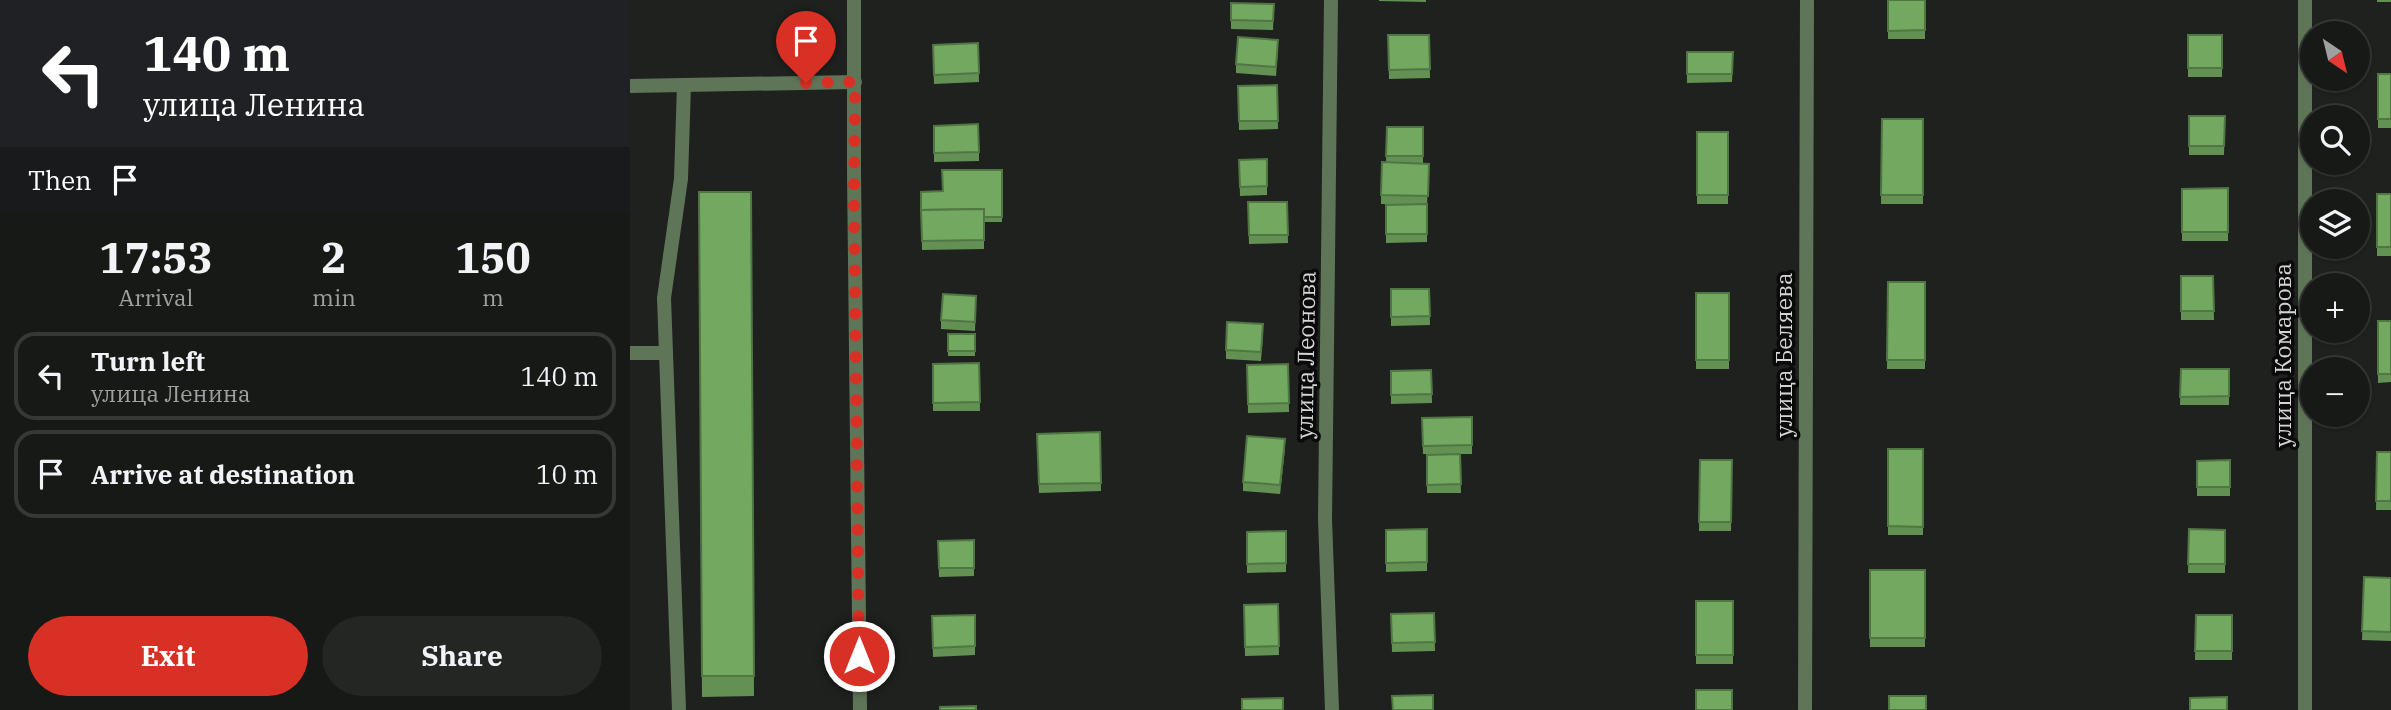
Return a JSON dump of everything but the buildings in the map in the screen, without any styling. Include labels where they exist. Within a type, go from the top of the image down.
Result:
[{"type":"street","points":[[854,0],[860,710]]},
{"type":"street","name":"улица Леонова","points":[[1331,0],[1325,519],[1332,710]]},
{"type":"street","name":"улица Беляева","points":[[1805,710],[1807,0]]},
{"type":"street","name":"улица Комарова","points":[[2305,0],[2305,710]]},
{"type":"street","points":[[630,86],[855,82]]},
{"type":"street","points":[[679,710],[664,298],[681,179],[684,85]]},
{"type":"street","points":[[630,353],[666,353]]},
{"type":"route","points":[[806,83],[855,82],[859,656]]}]
